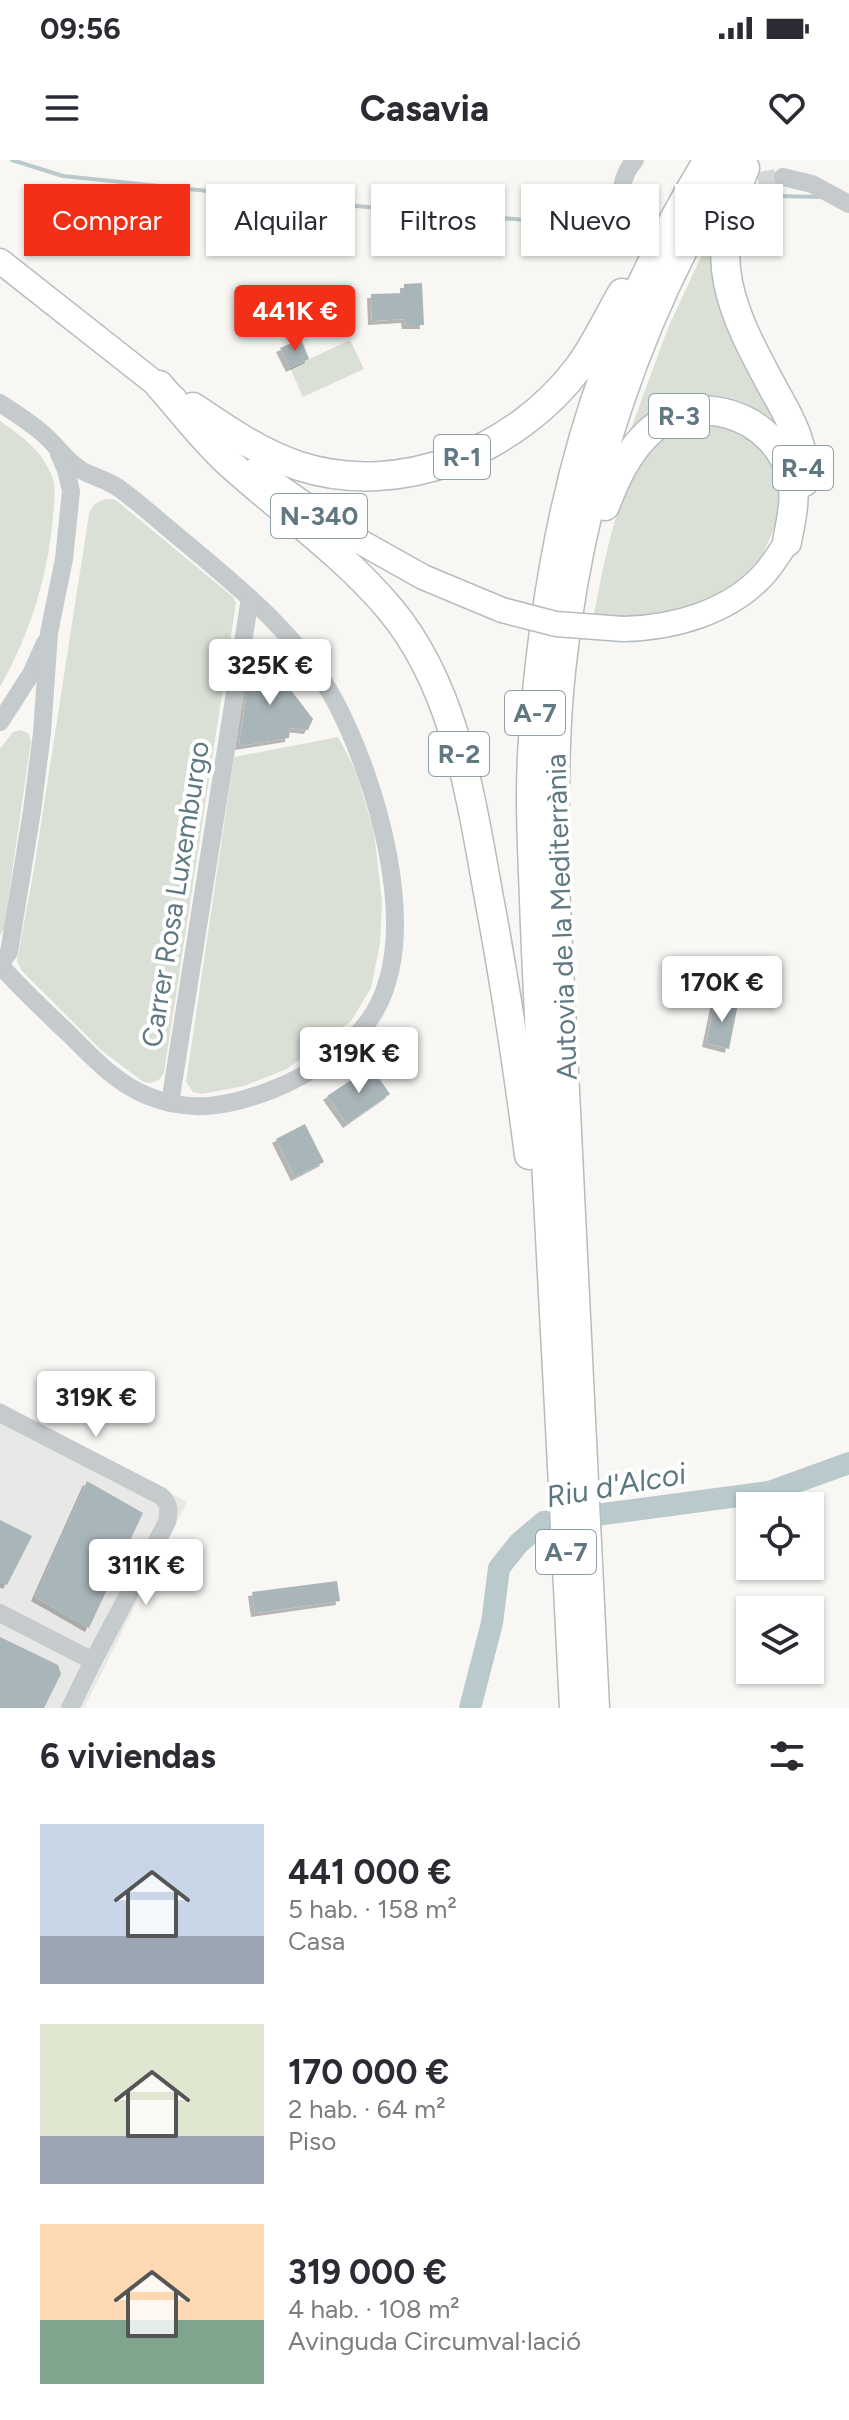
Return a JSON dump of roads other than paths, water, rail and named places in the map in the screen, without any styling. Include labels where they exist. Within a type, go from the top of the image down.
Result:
[{"type":"highway","name":"Autovia de la Mediterrània","points":[[595,1708],[539,1044],[532,743],[549,589],[570,493],[606,369],[674,217],[708,160]]},
{"type":"highway","name":"Autovia de la Mediterrània","points":[[553,1231],[556,742],[561,671],[582,535],[620,399],[660,294],[697,221],[734,160]]},
{"type":"highway","name":"R-4","points":[[748,160],[727,218],[726,271],[732,303],[743,332],[794,424],[800,446],[804,473],[803,503],[798,524],[787,542]]},
{"type":"highway","name":"R-1","points":[[159,385],[247,443],[300,466],[332,473],[375,476],[410,473],[441,464],[474,452],[508,433],[558,391],[580,366],[649,245],[674,217]]},
{"type":"highway","name":"R-2","points":[[159,385],[226,460],[355,570],[382,600],[420,653],[440,694],[470,798],[553,1231],[545,1334],[557,1396]]},
{"type":"highway","name":"R-3","points":[[573,589],[587,564],[614,480],[630,454],[662,422],[681,415],[725,412],[760,428],[774,442],[791,477],[794,502],[787,542]]},
{"type":"highway","name":"A-7","points":[[557,1396],[574,1708]]},
{"type":"main road","name":"N-340","points":[[0,261],[159,385],[243,462],[350,536],[423,577],[502,610],[556,624],[623,629],[672,624],[727,603],[765,573],[787,542]]},
{"type":"street","points":[[623,184],[635,160]]},
{"type":"street","points":[[783,177],[812,184],[849,204]]},
{"type":"street","points":[[0,403],[43,433],[81,470],[118,487],[276,622],[334,699],[371,784],[385,831],[392,878],[393,958],[386,986],[367,1024],[346,1043],[304,1075],[256,1096],[209,1107],[189,1108],[147,1096],[100,1064],[0,964],[9,952],[32,811],[43,724],[49,633],[64,559],[71,491],[56,448]]},
{"type":"street","name":"Carrer Rosa Luxemburgo","points":[[170,1103],[250,598]]},
{"type":"street","points":[[0,722],[31,674],[49,633]]},
{"type":"street","points":[[0,1413],[161,1496],[169,1508],[167,1522],[70,1708]]},
{"type":"street","points":[[0,1613],[93,1661]]},
{"type":"waterway","points":[[12,160],[63,176],[344,205],[624,228],[660,220]]},
{"type":"waterway","points":[[783,196],[821,197]]},
{"type":"waterway","name":"Riu d'Alcoi","points":[[470,1708],[492,1623],[499,1568],[519,1543],[544,1522],[769,1492],[849,1463]]},
{"type":"tunnel","points":[[749,184],[783,177]]},
{"type":"tunnel","points":[[659,218],[675,214]]}]
